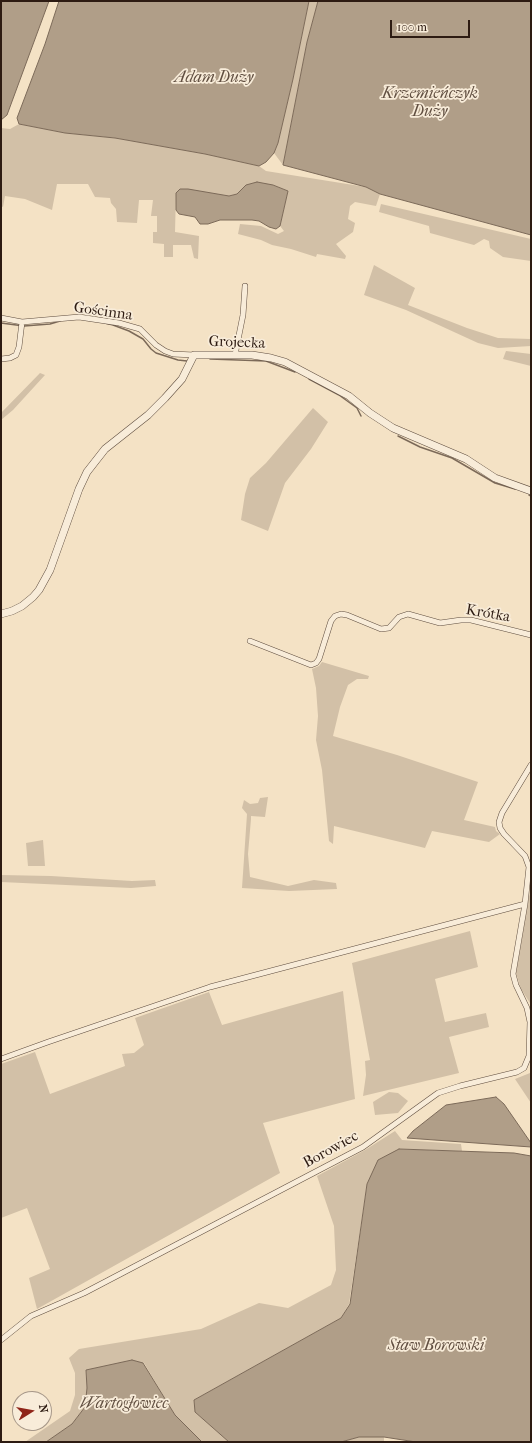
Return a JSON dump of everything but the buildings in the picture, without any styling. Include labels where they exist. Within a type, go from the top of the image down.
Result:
[{"type":"street","points":[[235,355],[243,315],[246,286]]},
{"type":"street","name":"Gościnna","points":[[1,318],[22,322],[79,317],[119,323],[140,329],[156,345],[168,352],[173,354],[194,355]]},
{"type":"street","points":[[1,359],[10,358],[16,355],[19,347],[22,322]]},
{"type":"street","name":"Grojecka","points":[[1,614],[22,606],[39,590],[50,570],[79,489],[88,472],[105,449],[148,415],[165,398],[182,379],[194,355],[266,356],[290,364],[349,396],[370,413],[393,428],[466,459],[495,478],[531,491]]},
{"type":"street","name":"Krótka","points":[[250,641],[311,665],[318,661],[331,621],[335,616],[341,614],[347,615],[380,630],[388,628],[398,616],[408,614],[440,623],[471,620],[531,635]]},
{"type":"street","name":"Borowiec","points":[[1,1340],[32,1316],[84,1293],[363,1147],[438,1093],[517,1072],[522,1069],[527,1063],[529,1056],[530,1022],[527,1008],[516,986],[513,974],[529,872],[528,863],[523,854],[502,831],[499,822],[502,813],[531,765]]},
{"type":"street","points":[[1,1059],[121,1016],[210,987],[525,904]]},
{"type":"shaded area","points":[[309,1],[318,1],[307,42],[283,165],[274,153],[278,143],[293,79]]},
{"type":"shaded area","points":[[19,124],[65,133],[115,138],[205,154],[259,166],[266,171],[366,187],[380,194],[376,206],[355,202],[350,206],[348,219],[355,223],[353,232],[336,244],[346,256],[345,259],[317,254],[316,257],[238,234],[240,224],[261,226],[278,234],[284,231],[280,226],[288,191],[273,185],[246,185],[237,194],[229,196],[176,193],[175,232],[199,236],[198,259],[194,258],[191,245],[173,245],[173,257],[164,257],[164,244],[153,243],[153,232],[157,232],[157,216],[151,216],[153,200],[139,200],[137,223],[117,222],[116,209],[111,203],[110,198],[95,197],[88,184],[57,184],[52,210],[25,199],[5,196],[3,207],[1,206],[1,128],[10,129]]},
{"type":"shaded area","points":[[381,204],[531,239],[531,261],[503,257],[490,248],[489,241],[484,239],[474,245],[430,233],[429,226],[379,212]]},
{"type":"shaded area","points":[[374,265],[415,288],[408,305],[467,328],[498,338],[531,339],[531,346],[498,348],[478,343],[406,310],[364,295]]},
{"type":"shaded area","points":[[506,351],[531,354],[531,366],[503,359]]},
{"type":"shaded area","points":[[40,373],[45,375],[13,410],[1,420],[1,413]]},
{"type":"shaded area","points":[[313,408],[328,422],[311,449],[285,483],[268,531],[241,520],[245,494],[250,478],[266,463]]},
{"type":"shaded area","points":[[322,662],[369,676],[368,679],[357,679],[348,685],[340,707],[333,736],[397,755],[478,782],[464,820],[495,827],[496,831],[500,834],[489,842],[432,831],[425,848],[334,826],[333,844],[329,841],[322,770],[316,740],[318,716],[316,688],[312,669],[319,666]]},
{"type":"shaded area","points":[[268,797],[265,817],[251,816],[248,854],[250,877],[288,886],[314,880],[336,883],[337,889],[289,891],[242,888],[247,814],[242,808],[244,800],[250,804],[258,803],[260,798]]},
{"type":"shaded area","points":[[43,840],[45,866],[28,866],[26,843]]},
{"type":"shaded area","points":[[1,875],[51,876],[132,881],[155,880],[156,886],[131,888],[1,882]]},
{"type":"shaded area","points":[[531,885],[531,1008],[530,1003],[521,989],[516,973]]},
{"type":"shaded area","points":[[470,931],[478,967],[435,979],[445,1022],[486,1013],[489,1027],[449,1037],[459,1073],[363,1096],[366,1075],[365,1061],[370,1060],[352,963]]},
{"type":"shaded area","points":[[343,991],[355,1099],[263,1123],[280,1173],[37,1309],[29,1278],[50,1269],[27,1208],[1,1218],[1,1064],[35,1052],[50,1094],[125,1066],[122,1054],[134,1053],[144,1045],[135,1018],[209,992],[222,1025]]},
{"type":"shaded area","points":[[531,1067],[531,1103],[515,1079],[530,1073]]},
{"type":"shaded area","points":[[389,1092],[398,1093],[408,1101],[398,1113],[375,1115],[373,1102]]},
{"type":"shaded area","points":[[395,1131],[402,1140],[461,1144],[462,1151],[399,1149],[367,1184],[349,1304],[341,1318],[194,1400],[195,1412],[229,1442],[202,1442],[175,1415],[144,1363],[86,1370],[87,1388],[85,1407],[72,1424],[46,1442],[25,1442],[41,1431],[52,1431],[52,1423],[70,1411],[75,1395],[75,1373],[69,1358],[79,1349],[201,1329],[259,1303],[288,1308],[331,1285],[336,1270],[334,1226],[317,1176],[365,1150]]},
{"type":"shaded area","points":[[359,1437],[384,1437],[384,1442],[341,1442]]},
{"type":"water","points":[[1,1],[49,1],[7,115],[1,120]]},
{"type":"water","name":"Adam Duży","points":[[59,1],[309,1],[293,79],[278,143],[274,153],[266,162],[259,166],[205,154],[115,138],[65,133],[19,124],[17,118],[45,44]]},
{"type":"water","name":"Krzemieńczyk Duży","points":[[318,1],[531,1],[531,235],[380,194],[366,187],[283,165],[307,42]]},
{"type":"water","points":[[257,182],[273,185],[288,191],[280,226],[276,229],[259,221],[252,220],[220,220],[208,224],[200,224],[195,217],[179,214],[176,210],[176,193],[180,189],[229,196],[237,194],[246,185]]},
{"type":"water","points":[[496,1097],[504,1104],[531,1143],[531,1147],[407,1138],[413,1131],[446,1105]]},
{"type":"water","name":"Staw Borowski","points":[[399,1149],[514,1153],[531,1156],[531,1442],[416,1442],[384,1437],[359,1437],[341,1442],[229,1442],[195,1412],[194,1400],[341,1318],[350,1304],[367,1184],[378,1160]]},
{"type":"water","name":"Wartogłowiec","points":[[132,1360],[143,1363],[175,1415],[202,1442],[46,1442],[72,1424],[85,1407],[87,1388],[86,1370]]},
{"type":"waterway","points":[[1,323],[24,326],[50,324],[60,321]]},
{"type":"waterway","points":[[105,323],[129,331],[143,339],[156,353],[178,360],[187,361]]},
{"type":"waterway","points":[[210,359],[266,361],[295,372]]},
{"type":"waterway","points":[[309,379],[339,395],[357,408],[361,416]]},
{"type":"waterway","points":[[398,436],[420,447],[452,458],[495,483],[515,489]]}]
